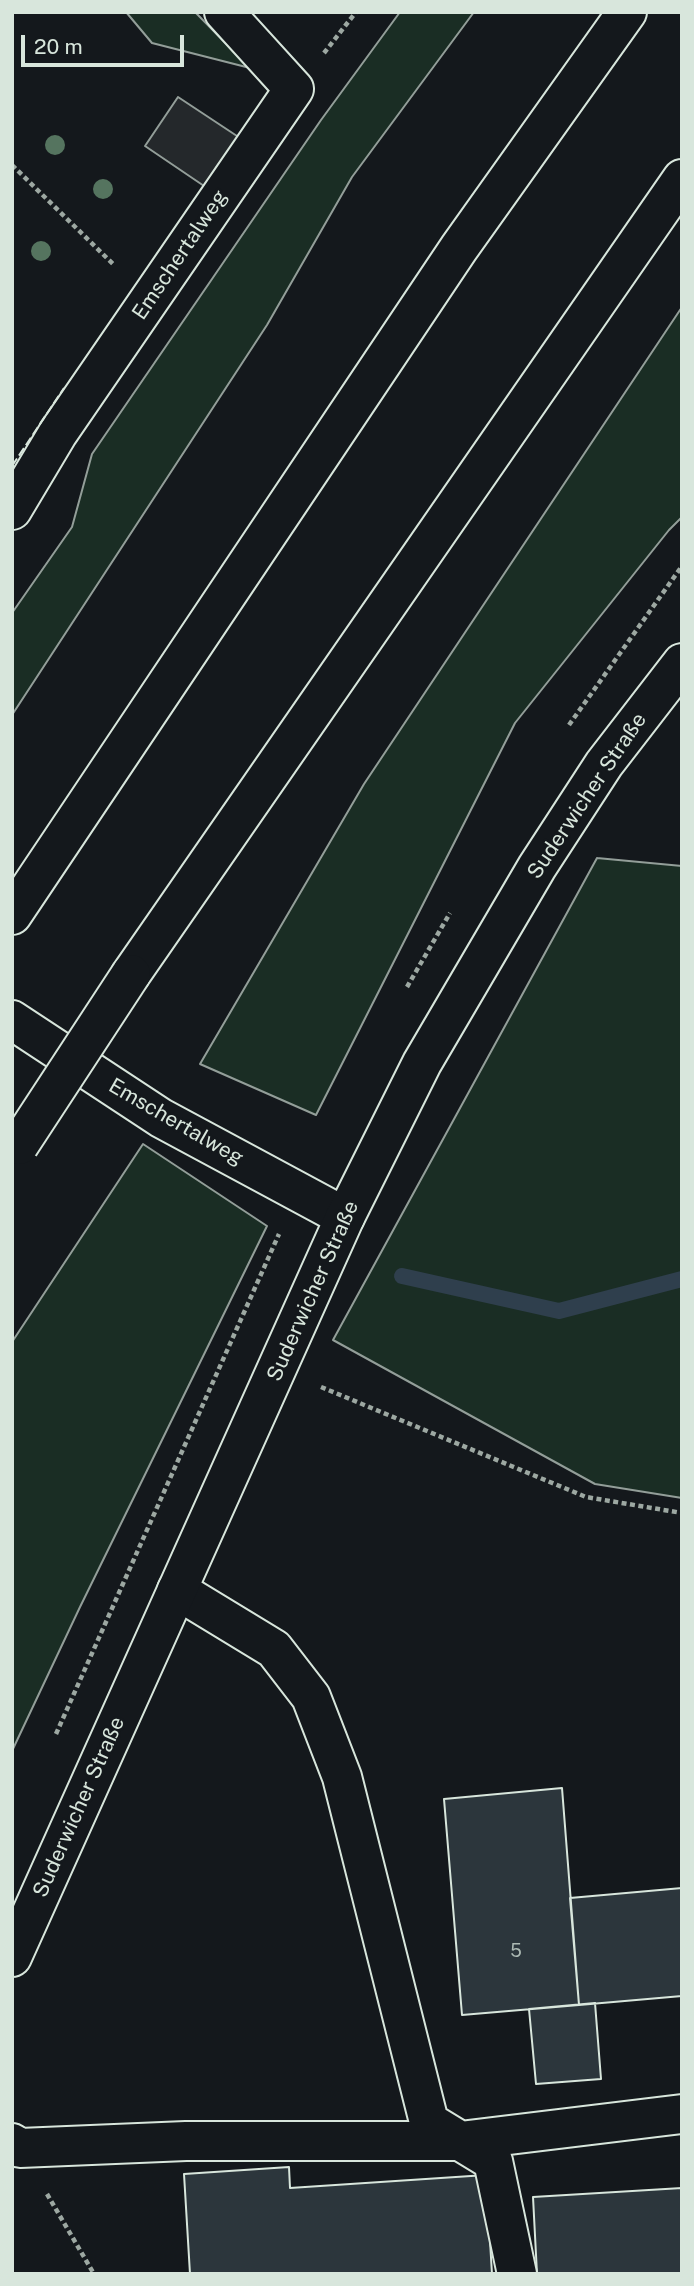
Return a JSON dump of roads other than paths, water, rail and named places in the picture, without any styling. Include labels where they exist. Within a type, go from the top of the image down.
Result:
[{"type":"main road","name":"Emschertalweg","points":[[12,510],[58,433],[294,89],[224,12]]},
{"type":"main road","points":[[17,908],[459,248],[628,12]]},
{"type":"main road","points":[[16,1150],[131,974],[682,179]]},
{"type":"main road","name":"Suderwicher Straße","points":[[12,1957],[345,1217],[422,1063],[537,867],[604,764],[682,663]]},
{"type":"main road","name":"Emschertalweg","points":[[12,1020],[161,1118],[345,1217]]},
{"type":"main road","points":[[177,1590],[274,1649],[311,1697],[342,1777],[429,2122],[493,2161],[517,2274]]},
{"type":"main road","points":[[16,2145],[186,2141],[460,2141],[682,2114]]},
{"type":"waterway","points":[[402,1276],[559,1311],[682,1279]]}]
